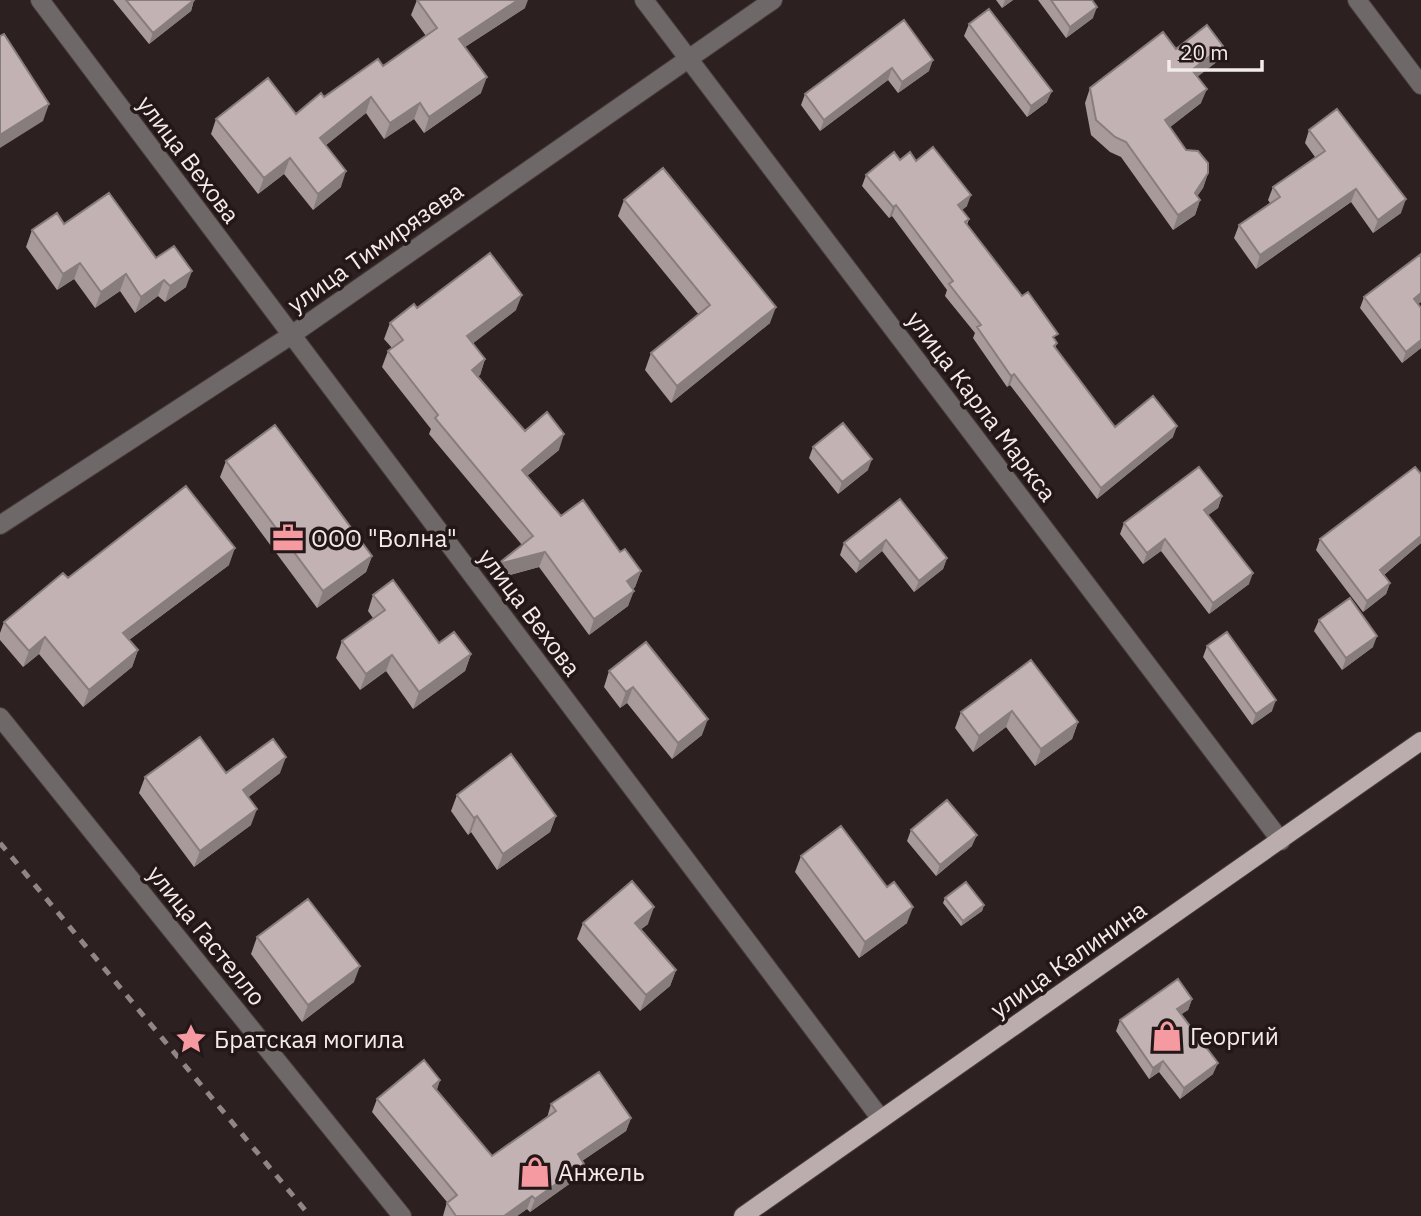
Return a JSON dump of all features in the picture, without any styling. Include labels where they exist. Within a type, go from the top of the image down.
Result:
[{"type":"main road","name":"улица Калинина","points":[[743,1216],[1281,842],[1421,741]]},
{"type":"street","name":"улица Вехова","points":[[40,0],[881,1119]]},
{"type":"street","name":"улица Карла Маркса","points":[[644,0],[1281,842]]},
{"type":"street","name":"улица Тимирязева","points":[[0,526],[290,335],[772,0]]},
{"type":"street","points":[[1357,0],[1421,85]]},
{"type":"street","name":"улица Гастелло","points":[[0,717],[402,1216]]},
{"type":"building","points":[[126,0],[194,0],[153,33]]},
{"type":"building","points":[[417,0],[518,0],[459,39],[487,77],[429,117],[420,103],[390,123],[371,97],[320,138],[346,171],[318,194],[290,158],[264,178],[216,119],[268,78],[296,114],[321,93],[324,97],[378,59],[383,66],[437,28]]},
{"type":"building","points":[[1051,0],[1092,0],[1097,7],[1070,27]]},
{"type":"building","points":[[989,9],[1052,91],[1031,106],[969,24]]},
{"type":"building","points":[[904,20],[933,60],[902,82],[892,68],[824,120],[805,94]]},
{"type":"building","points":[[1207,25],[1223,46],[1192,70],[1207,89],[1165,120],[1186,150],[1198,151],[1208,163],[1208,173],[1195,193],[1200,200],[1178,215],[1126,142],[1115,137],[1096,120],[1090,88],[1163,32],[1176,49]]},
{"type":"building","points":[[4,34],[49,104],[0,135],[0,36]]},
{"type":"building","points":[[1337,109],[1406,199],[1378,220],[1356,189],[1260,255],[1239,225],[1280,197],[1273,187],[1325,151],[1309,130]]},
{"type":"building","points":[[933,147],[971,195],[958,205],[969,219],[965,222],[1022,296],[1028,292],[1058,334],[1053,337],[1057,343],[1054,346],[1115,427],[1153,396],[1177,426],[1101,488],[1014,374],[1011,376],[977,327],[981,325],[949,284],[953,281],[896,205],[893,207],[866,175],[894,152],[900,160],[910,152],[916,161]]},
{"type":"building","points":[[663,168],[776,307],[677,386],[651,353],[710,305],[624,200]]},
{"type":"building","points":[[109,193],[156,258],[174,246],[192,271],[170,286],[164,280],[141,297],[126,274],[101,292],[80,263],[63,274],[32,230],[57,213],[64,224]]},
{"type":"building","points":[[490,253],[522,295],[467,336],[485,359],[472,370],[525,431],[547,412],[564,434],[522,470],[561,516],[583,500],[620,552],[625,549],[641,571],[627,581],[634,591],[594,619],[545,552],[498,564],[533,536],[435,418],[438,415],[388,351],[403,340],[390,323],[414,304],[417,308]]},
{"type":"building","points":[[1421,254],[1421,293],[1414,299],[1421,308],[1421,340],[1406,352],[1364,297]]},
{"type":"building","points":[[843,423],[872,459],[842,482],[813,447]]},
{"type":"building","points":[[275,425],[372,556],[323,591],[226,461]]},
{"type":"building","points":[[1199,467],[1222,496],[1204,510],[1253,573],[1213,603],[1165,539],[1147,553],[1124,523]]},
{"type":"building","points":[[1415,467],[1421,474],[1421,536],[1380,570],[1390,583],[1367,601],[1320,539]]},
{"type":"building","points":[[186,486],[235,548],[123,633],[138,650],[89,690],[45,637],[29,651],[4,622],[63,573],[68,578]]},
{"type":"building","points":[[900,499],[947,558],[919,581],[886,540],[860,562],[844,543]]},
{"type":"building","points":[[393,580],[439,643],[454,632],[471,654],[419,692],[392,655],[366,674],[342,641],[385,610],[373,595]]},
{"type":"building","points":[[1350,598],[1377,636],[1346,658],[1319,620]]},
{"type":"building","points":[[1227,632],[1276,700],[1256,714],[1207,646]]},
{"type":"building","points":[[646,642],[708,719],[678,743],[633,687],[626,692],[609,671]]},
{"type":"building","points":[[1031,660],[1078,722],[1041,749],[1012,711],[979,736],[961,712]]},
{"type":"building","points":[[200,737],[226,773],[273,739],[286,757],[243,790],[257,809],[200,851],[145,777]]},
{"type":"building","points":[[511,754],[556,816],[503,854],[477,816],[474,818],[457,795]]},
{"type":"building","points":[[947,800],[977,835],[940,865],[911,830]]},
{"type":"building","points":[[841,826],[887,887],[894,882],[913,907],[865,942],[801,856]]},
{"type":"building","points":[[632,881],[654,907],[635,923],[676,970],[646,995],[583,923]]},
{"type":"building","points":[[966,882],[984,905],[963,921],[945,898]]},
{"type":"building","points":[[308,899],[360,966],[308,1005],[257,937]]},
{"type":"building","points":[[1178,979],[1192,999],[1177,1009],[1218,1063],[1184,1088],[1163,1061],[1153,1068],[1120,1020]]},
{"type":"building","points":[[424,1060],[440,1080],[433,1086],[492,1156],[556,1111],[551,1104],[599,1072],[631,1118],[578,1154],[584,1164],[535,1199],[532,1196],[504,1216],[456,1216],[447,1203],[457,1195],[377,1099]]},
{"type":"railway","points":[[0,843],[310,1216]]},
{"type":"place","name":"ООО \"Волна\"","points":[[288,538]]},
{"type":"place","name":"Георгий","points":[[1167,1036]]},
{"type":"place","name":"Братская могила","points":[[191,1039]]},
{"type":"place","name":"Анжель","points":[[535,1172]]}]
